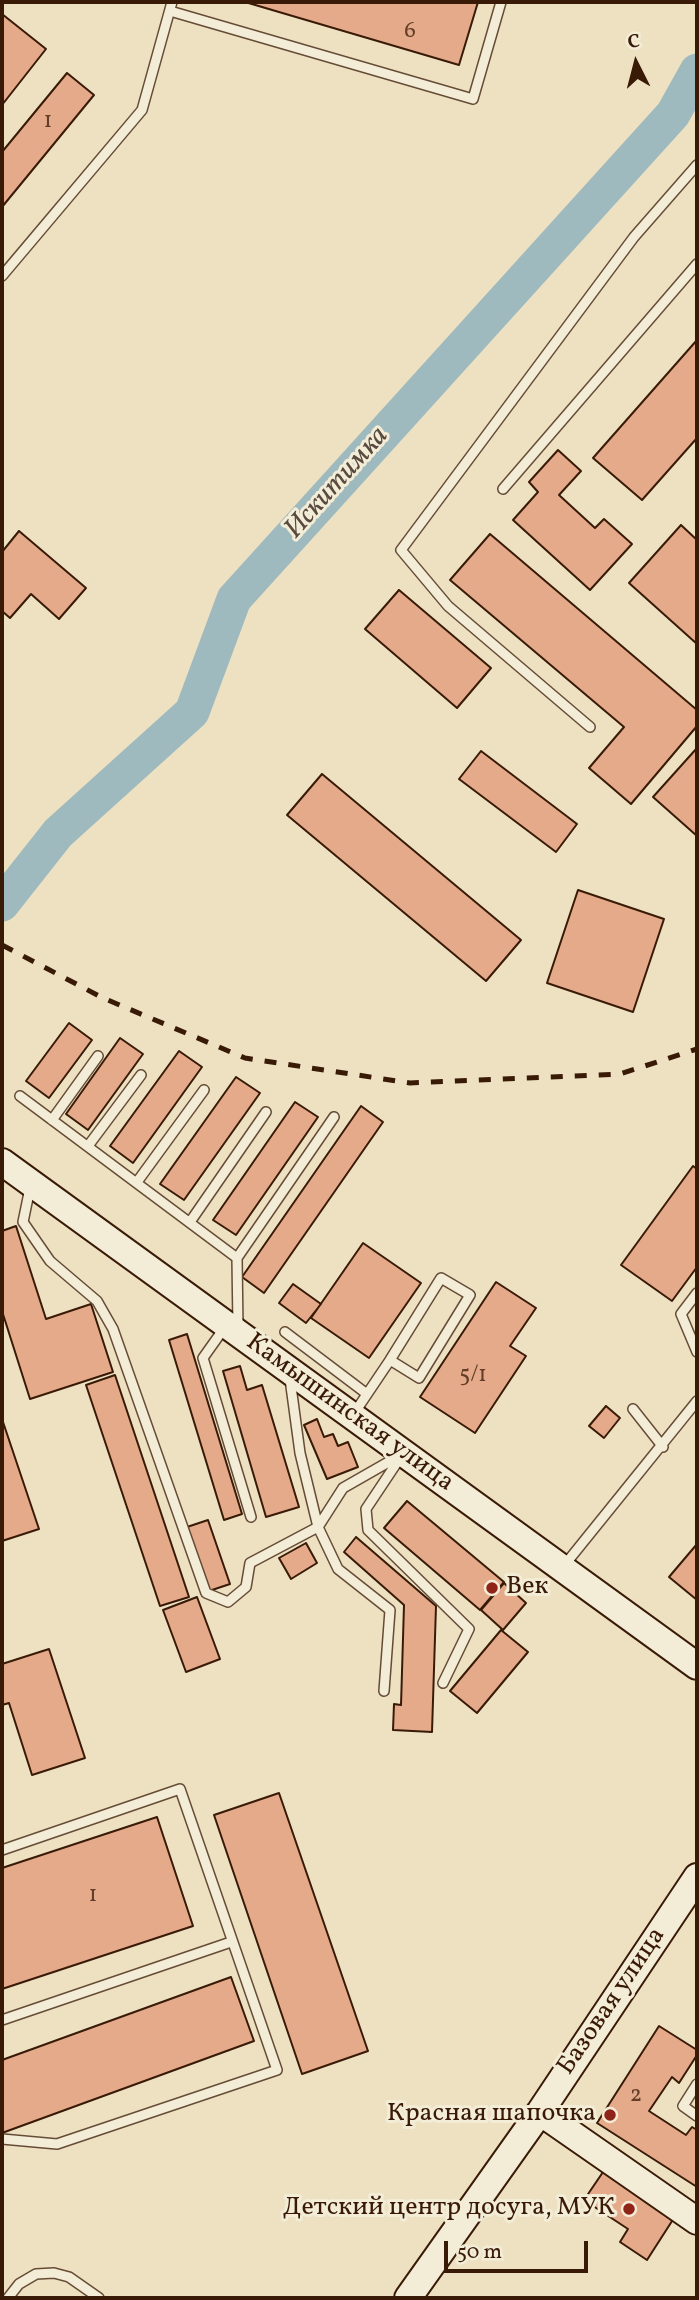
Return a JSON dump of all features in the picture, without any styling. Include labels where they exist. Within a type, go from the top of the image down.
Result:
[{"type":"street","name":"Камышинская улица","points":[[2,1162],[697,1665]]},
{"type":"street","name":"Базовая улица","points":[[408,2298],[540,2112],[697,1877]]},
{"type":"street","points":[[540,2112],[697,2221]]},
{"type":"lane","points":[[2,276],[142,110],[171,7],[473,100],[501,2]]},
{"type":"lane","points":[[590,727],[448,606],[401,550],[634,237],[697,165]]},
{"type":"lane","points":[[503,489],[697,264]]},
{"type":"lane","points":[[52,1120],[98,1056]]},
{"type":"lane","points":[[88,1146],[141,1075]]},
{"type":"lane","points":[[137,1182],[204,1090]]},
{"type":"lane","points":[[20,1096],[237,1258]]},
{"type":"lane","points":[[190,1222],[266,1112]]},
{"type":"lane","points":[[251,1517],[203,1359],[232,1329],[237,1258],[334,1117]]},
{"type":"lane","points":[[31,1183],[23,1222],[50,1261],[97,1301],[113,1329],[206,1593],[228,1602],[246,1587],[250,1563],[318,1527],[343,1488],[403,1454]]},
{"type":"lane","points":[[352,1416],[441,1278],[470,1295],[419,1378],[390,1360]]},
{"type":"lane","points":[[697,1293],[681,1314],[697,1352]]},
{"type":"lane","points":[[285,1332],[367,1394]]},
{"type":"lane","points":[[289,1371],[300,1453],[318,1527],[338,1569],[390,1610],[384,1691]]},
{"type":"lane","points":[[562,1569],[663,1447],[697,1401]]},
{"type":"lane","points":[[634,1409],[663,1447]]},
{"type":"lane","points":[[403,1454],[366,1509],[368,1531],[469,1629],[443,1683]]},
{"type":"lane","points":[[2,1850],[180,1789],[277,2070],[57,2144],[2,2139]]},
{"type":"lane","points":[[2,2020],[231,1941]]},
{"type":"lane","points":[[697,2084],[683,2106],[697,2116]]},
{"type":"lane","points":[[8,2298],[19,2284],[36,2274],[69,2277],[99,2298]]},
{"type":"building","points":[[245,2],[478,2],[459,65]]},
{"type":"building","points":[[2,14],[46,49],[2,105]]},
{"type":"building","points":[[67,73],[94,95],[2,207],[2,152]]},
{"type":"building","points":[[697,340],[697,438],[642,500],[593,458]]},
{"type":"building","points":[[558,450],[581,471],[559,495],[595,528],[604,519],[632,544],[590,590],[513,520],[538,492],[529,482]]},
{"type":"building","points":[[681,525],[697,540],[697,644],[629,583]]},
{"type":"building","points":[[19,531],[86,588],[59,619],[31,594],[10,618],[2,611],[2,552]]},
{"type":"building","points":[[490,534],[697,710],[697,726],[631,804],[589,768],[624,727],[450,580]]},
{"type":"building","points":[[399,590],[491,668],[457,708],[365,629]]},
{"type":"building","points":[[697,748],[697,836],[653,797]]},
{"type":"building","points":[[481,751],[577,824],[556,852],[459,779]]},
{"type":"building","points":[[322,774],[521,940],[486,981],[287,815]]},
{"type":"building","points":[[578,890],[664,919],[633,1012],[547,983]]},
{"type":"building","points":[[69,1023],[92,1040],[49,1098],[26,1081]]},
{"type":"building","points":[[120,1038],[143,1054],[88,1130],[66,1114]]},
{"type":"building","points":[[179,1051],[202,1067],[133,1163],[110,1146]]},
{"type":"building","points":[[236,1077],[260,1093],[184,1200],[160,1184]]},
{"type":"building","points":[[295,1102],[318,1117],[236,1235],[213,1220]]},
{"type":"building","points":[[361,1106],[383,1122],[264,1293],[242,1277]]},
{"type":"building","points":[[693,1166],[697,1169],[697,1267],[672,1301],[621,1265]]},
{"type":"building","points":[[16,1226],[46,1319],[91,1304],[113,1372],[30,1399],[2,1311],[2,1231]]},
{"type":"building","points":[[363,1243],[421,1283],[369,1358],[311,1318]]},
{"type":"building","points":[[496,1282],[536,1308],[510,1346],[526,1356],[475,1433],[420,1397]]},
{"type":"building","points":[[293,1284],[321,1304],[306,1323],[279,1303]]},
{"type":"building","points":[[187,1334],[242,1514],[224,1520],[169,1340]]},
{"type":"building","points":[[240,1366],[247,1390],[262,1385],[299,1507],[266,1517],[223,1371]]},
{"type":"building","points":[[115,1375],[189,1597],[160,1606],[86,1385]]},
{"type":"building","points":[[606,1406],[620,1418],[604,1438],[589,1426]]},
{"type":"building","points":[[2,1419],[39,1529],[2,1541]]},
{"type":"building","points":[[317,1419],[324,1437],[333,1434],[338,1446],[348,1442],[358,1467],[327,1479],[304,1425]]},
{"type":"building","points":[[407,1501],[504,1582],[480,1610],[384,1528]]},
{"type":"building","points":[[208,1520],[230,1584],[209,1591],[187,1527]]},
{"type":"building","points":[[356,1537],[436,1606],[432,1732],[393,1730],[394,1704],[401,1705],[404,1605],[344,1552]]},
{"type":"building","points":[[306,1543],[317,1563],[291,1579],[279,1558]]},
{"type":"building","points":[[697,1544],[697,1600],[669,1577]]},
{"type":"building","points":[[504,1583],[526,1603],[503,1630],[481,1610]]},
{"type":"building","points":[[197,1597],[220,1659],[186,1672],[163,1610]]},
{"type":"building","points":[[501,1630],[528,1652],[477,1713],[450,1691]]},
{"type":"building","points":[[49,1649],[85,1758],[32,1775],[9,1703],[2,1705],[2,1664]]},
{"type":"building","points":[[279,1793],[368,2051],[302,2074],[214,1815]]},
{"type":"building","points":[[157,1817],[193,1926],[2,1989],[2,1868]]},
{"type":"building","points":[[231,1977],[254,2041],[2,2133],[2,2060]]},
{"type":"building","points":[[659,2026],[697,2050],[697,2055],[679,2083],[672,2077],[649,2111],[686,2135],[692,2127],[697,2130],[697,2187],[597,2123]]},
{"type":"building","name":"Детский центр досуга, МУК","points":[[603,2172],[674,2218],[647,2260],[620,2242],[628,2229],[584,2200]]},
{"type":"waterway","name":"Искитимка","points":[[2,904],[58,833],[192,712],[234,599],[673,114],[697,71]]},
{"type":"railway","points":[[2,945],[103,998],[245,1058],[410,1083],[620,1074],[697,1049]]},
{"type":"place","name":"Век","points":[[492,1588]]},
{"type":"place","name":"Красная шапочка","points":[[610,2115]]},
{"type":"place","name":"Детский центр досуга, МУК","points":[[629,2209]]}]
